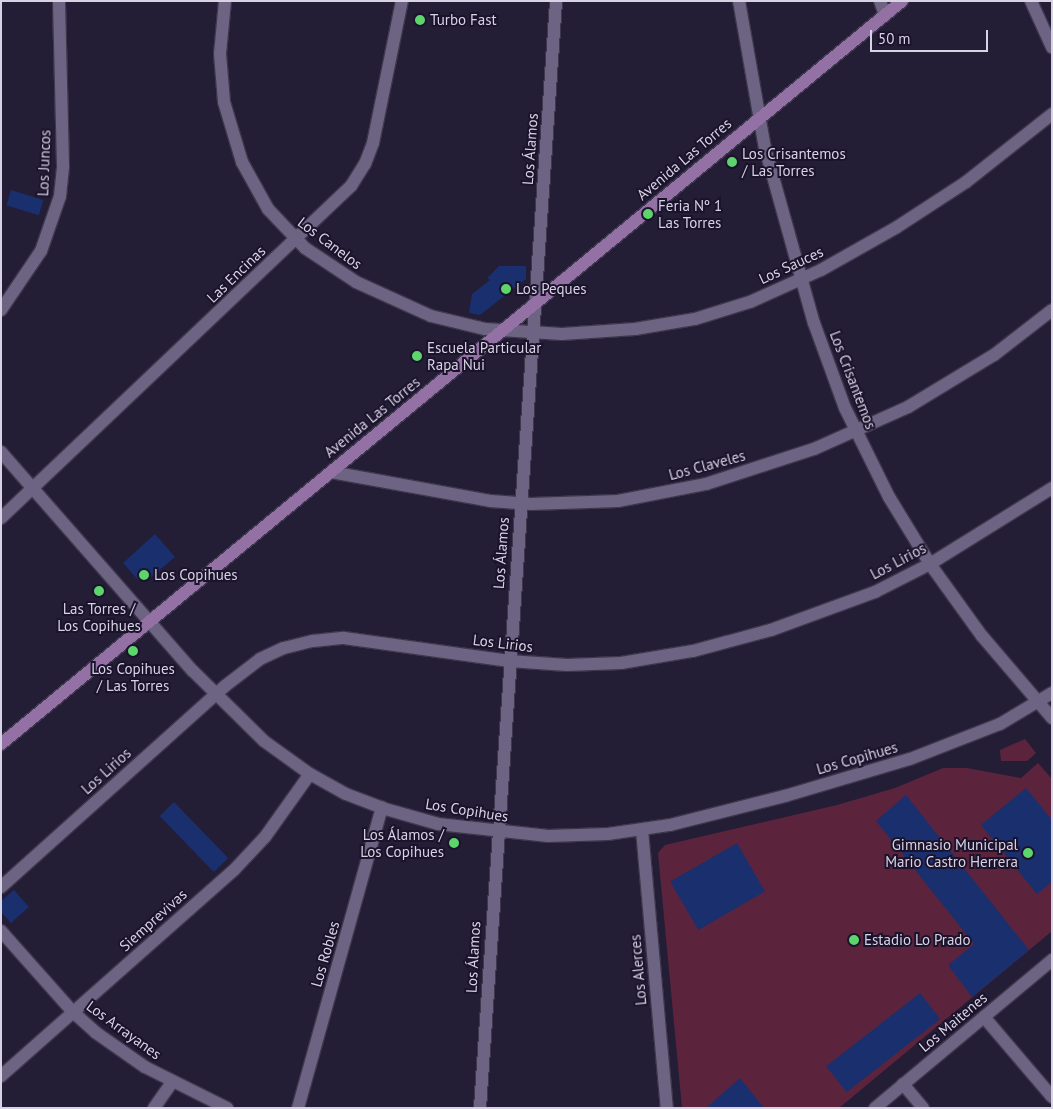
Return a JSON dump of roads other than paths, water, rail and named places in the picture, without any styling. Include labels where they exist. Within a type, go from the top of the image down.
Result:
[{"type":"main road","name":"Avenida Las Torres","points":[[1,744],[902,1]]},
{"type":"street","name":"Los Juncos","points":[[1,310],[41,251],[60,196],[63,166],[60,1]]},
{"type":"street","name":"Los Canelos","points":[[225,1],[221,77],[235,144],[258,194],[296,240],[356,282],[404,306],[458,324],[501,331]]},
{"type":"street","name":"Las Encinas","points":[[1,518],[34,489],[352,186],[365,164],[373,143],[402,1]]},
{"type":"street","name":"Los Álamos","points":[[480,1108],[497,832],[556,1]]},
{"type":"street","name":"Los Crisantemos","points":[[739,1],[760,118],[801,280],[835,384],[856,432],[889,497],[930,564],[982,636],[1052,718]]},
{"type":"street","points":[[880,1],[885,15]]},
{"type":"street","points":[[1030,1],[1052,48]]},
{"type":"street","name":"Los Sauces","points":[[501,331],[532,334],[627,329],[695,319],[750,302],[801,280],[860,249],[933,204],[997,159],[1052,114]]},
{"type":"street","name":"Los Claveles","points":[[331,472],[520,504],[586,504],[662,494],[745,473],[856,432],[964,375],[1052,310]]},
{"type":"street","name":"Los Copihues","points":[[1,452],[214,695],[264,741],[310,774],[382,808],[438,824],[497,832],[573,836],[642,830],[769,801],[901,762],[992,728],[1039,703],[1052,693]]},
{"type":"street","name":"Los Lirios","points":[[1,886],[214,695],[260,659],[284,648],[313,641],[359,640],[509,661],[593,665],[693,650],[771,630],[835,608],[930,564],[1052,488]]},
{"type":"street","name":"Siemprevivas","points":[[1,1076],[246,858],[277,821],[310,774]]},
{"type":"street","name":"Los Robles","points":[[298,1108],[382,808]]},
{"type":"street","name":"Los Alerces","points":[[642,830],[667,1108]]},
{"type":"street","name":"Los Arrayanes","points":[[1,931],[73,1012],[120,1050],[172,1082],[227,1108]]},
{"type":"street","name":"Los Maitenes","points":[[874,1108],[1052,960]]},
{"type":"street","points":[[984,1017],[1052,1097]]},
{"type":"street","points":[[154,1108],[172,1082]]},
{"type":"street","points":[[903,1084],[923,1108]]},
{"type":"place","name":"Turbo Fast","points":[[420,20]]},
{"type":"place","name":"Los Crisantemos / Las Torres","points":[[732,162]]},
{"type":"place","name":"Feria Nº 1 Las Torres","points":[[648,214]]},
{"type":"place","name":"Los Peques","points":[[506,289]]},
{"type":"place","name":"Escuela Particular Rapa Nui","points":[[417,356]]},
{"type":"place","name":"Los Copihues","points":[[144,575]]},
{"type":"place","name":"Las Torres / Los Copihues","points":[[99,591]]},
{"type":"place","name":"Los Copihues / Las Torres","points":[[133,651]]},
{"type":"place","name":"Los Álamos / Los Copihues","points":[[454,843]]},
{"type":"place","name":"Gimnasio Municipal Mario Castro Herrera","points":[[1028,853]]},
{"type":"place","name":"Estadio Lo Prado","points":[[854,940]]}]
